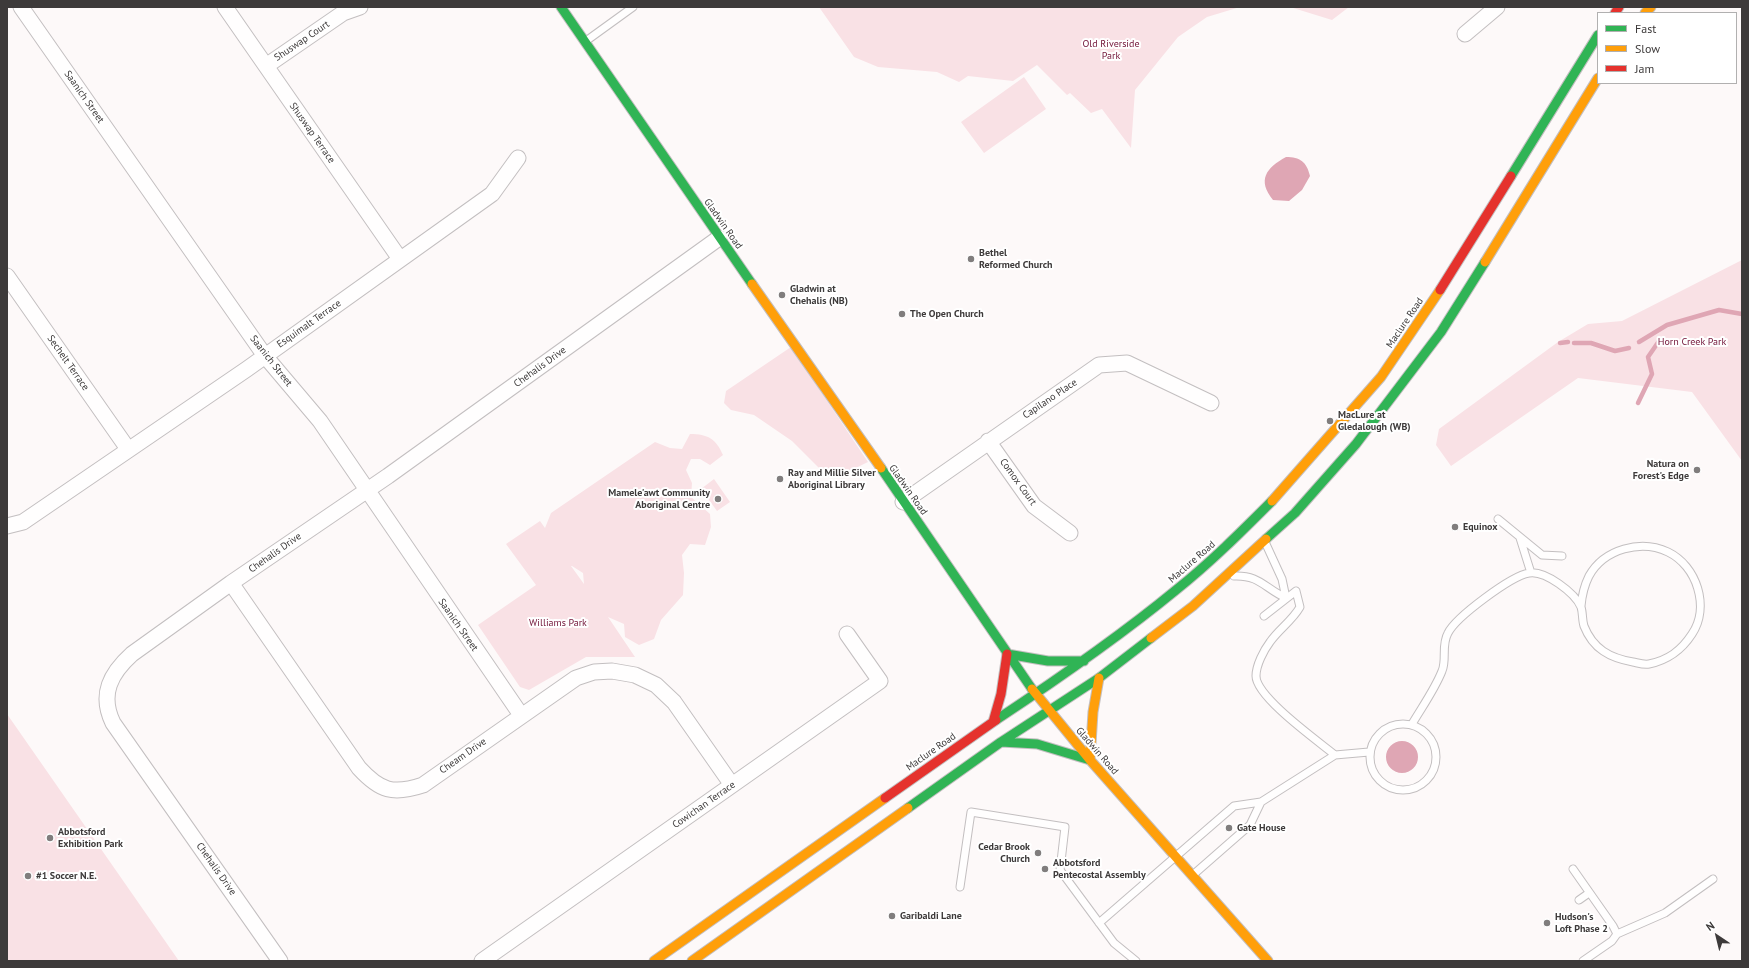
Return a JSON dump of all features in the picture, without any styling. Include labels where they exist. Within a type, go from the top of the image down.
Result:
[{"type":"main road","name":"Gladwin Road","points":[[560,7],[1036,694],[1090,760],[1268,961]]},
{"type":"main road","name":"Maclure Road","points":[[654,961],[993,722],[1084,660],[1177,590],[1224,549],[1276,498],[1381,377],[1422,319],[1597,37]]},
{"type":"main road","points":[[692,961],[1001,742],[1098,678],[1193,606],[1228,576],[1295,513],[1356,444],[1441,332],[1597,80]]},
{"type":"main road","points":[[993,722],[1001,694],[1008,654],[1048,662],[1084,660]]},
{"type":"main road","points":[[1001,742],[1037,744],[1090,760],[1093,712],[1098,678]]},
{"type":"street","name":"Saanich Street","points":[[21,7],[265,356],[320,421],[520,715]]},
{"type":"street","name":"Shuswap Terrace","points":[[224,7],[400,259]]},
{"type":"street","name":"Shuswap Court","points":[[266,66],[343,13],[360,7]]},
{"type":"street","points":[[1465,34],[1497,7]]},
{"type":"street","name":"Esquimalt Terrace","points":[[7,526],[23,522],[265,356],[492,194],[518,158]]},
{"type":"street","name":"Chehalis Drive","points":[[280,961],[122,735],[108,712],[108,690],[119,666],[132,654],[231,583],[366,490],[719,238]]},
{"type":"street","name":"Sechelt Terrace","points":[[7,276],[128,449]]},
{"type":"street","name":"Capilano Place","points":[[903,502],[1099,365],[1127,363],[1211,402]]},
{"type":"street","name":"Comox Court","points":[[988,442],[1034,506],[1070,533]]},
{"type":"street","name":"Cheam Drive","points":[[231,583],[359,768],[373,783],[388,789],[406,791],[423,785],[520,715],[576,678],[594,672],[606,672],[635,675],[656,685],[674,702],[732,785]]},
{"type":"street","name":"Cowichan Terrace","points":[[482,961],[880,681],[847,634]]},
{"type":"lane","points":[[584,42],[633,7]]},
{"type":"lane","points":[[1498,520],[1542,555],[1562,556]]},
{"type":"lane","points":[[1520,538],[1531,573]]},
{"type":"lane","points":[[1265,541],[1282,580],[1286,598]]},
{"type":"lane","points":[[1412,724],[1443,670],[1443,652],[1447,634],[1457,619],[1514,578],[1531,573],[1552,578],[1581,606],[1584,626],[1597,646],[1615,659],[1646,665],[1667,659],[1684,646],[1696,628],[1700,608],[1699,589],[1686,566],[1668,552],[1647,546],[1624,548],[1605,558],[1590,574],[1583,590],[1581,606]]},
{"type":"lane","points":[[1228,576],[1246,576],[1258,579],[1272,591],[1286,598]]},
{"type":"lane","points":[[1264,616],[1296,591],[1300,607],[1293,618],[1270,641],[1260,660],[1256,676],[1260,689],[1272,703],[1335,755]]},
{"type":"lane","points":[[1393,724],[1412,724],[1427,733],[1435,744],[1438,759],[1432,775],[1419,787],[1405,791],[1391,789],[1379,781],[1371,768],[1370,752],[1377,736],[1393,724]]},
{"type":"lane","points":[[1099,923],[1234,806],[1262,802],[1335,755],[1370,752]]},
{"type":"lane","points":[[1192,875],[1250,825],[1262,802]]},
{"type":"lane","points":[[960,887],[971,812],[1065,828],[1060,870],[1114,943],[1136,961]]},
{"type":"lane","points":[[1572,868],[1617,934]]},
{"type":"lane","points":[[1583,961],[1612,941],[1617,934],[1665,913],[1713,879]]},
{"type":"lane","points":[[1579,900],[1589,892]]},
{"type":"green space","name":"Old Riverside Park","points":[[819,7],[1240,7],[1207,17],[1178,37],[1135,90],[1131,148],[1102,109],[1091,113],[1070,93],[1067,95],[1037,65],[1013,81],[968,76],[959,82],[937,72],[878,67],[854,57]]},
{"type":"green space","points":[[1290,7],[1349,7],[1332,20]]},
{"type":"green space","points":[[1024,77],[1046,109],[984,153],[961,122]]},
{"type":"green space","name":"Horn Creek Park","points":[[1742,260],[1742,461],[1692,392],[1578,378],[1451,466],[1436,445],[1439,429],[1558,342],[1588,324],[1622,321]]},
{"type":"green space","points":[[791,347],[868,462],[837,477],[824,473],[792,441],[754,415],[731,410],[724,403],[726,391]]},
{"type":"green space","name":"Williams Park","points":[[690,434],[696,434],[711,438],[723,455],[710,465],[700,459],[691,459],[686,470],[692,483],[691,497],[710,514],[711,527],[705,545],[690,544],[682,555],[684,573],[683,595],[661,620],[654,639],[639,645],[625,637],[624,624],[608,617],[635,657],[586,657],[529,690],[520,687],[478,625],[536,585],[506,544],[540,521],[545,528],[551,513],[655,442],[670,448],[682,449]],"holes":[[[571,566],[572,566],[583,573],[584,584]]]},
{"type":"green space","points":[[714,479],[730,502],[717,511],[701,489]]},
{"type":"green space","name":"Abbotsford Exhibition Park","points":[[7,714],[179,961],[7,961]]},
{"type":"shaded area","points":[[1286,157],[1299,159],[1302,161],[1307,167],[1310,176],[1302,190],[1289,201],[1273,200],[1265,186],[1266,175],[1273,166]]},
{"type":"shaded area","points":[[1399,741],[1405,741],[1415,748],[1418,757],[1417,763],[1411,770],[1405,773],[1399,773],[1389,766],[1386,760],[1386,754],[1393,744]]},
{"type":"waterway","points":[[1639,342],[1667,325],[1719,310],[1742,314]]},
{"type":"waterway","points":[[1638,403],[1652,374],[1648,357],[1659,341]]},
{"type":"waterway","points":[[1560,343],[1568,342]]},
{"type":"waterway","points":[[1574,343],[1591,343],[1615,351],[1629,348]]},
{"type":"traffic: fast","points":[[561,7],[752,284]]},
{"type":"traffic: fast","points":[[1511,176],[1597,37]]},
{"type":"traffic: fast","points":[[1266,539],[1295,513],[1356,444],[1441,332],[1485,262]]},
{"type":"traffic: fast","points":[[881,468],[1032,689]]},
{"type":"traffic: fast","points":[[996,720],[1088,657],[1189,580],[1237,536],[1272,501]]},
{"type":"traffic: fast","points":[[908,808],[1001,742],[1099,678],[1151,638]]},
{"type":"traffic: fast","points":[[1007,654],[1048,661],[1084,661]]},
{"type":"traffic: fast","points":[[1001,742],[1037,744],[1090,760]]},
{"type":"traffic: slow","points":[[1646,12],[1651,7]]},
{"type":"traffic: slow","points":[[1485,262],[1597,80]]},
{"type":"traffic: slow","points":[[752,284],[881,468]]},
{"type":"traffic: slow","points":[[1272,501],[1381,377],[1440,290]]},
{"type":"traffic: slow","points":[[1151,638],[1193,606],[1266,539]]},
{"type":"traffic: slow","points":[[1090,760],[1093,712],[1099,678]]},
{"type":"traffic: slow","points":[[1032,689],[1090,760],[1268,961]]},
{"type":"traffic: slow","points":[[654,961],[885,798]]},
{"type":"traffic: slow","points":[[692,961],[908,808]]},
{"type":"traffic: jam","points":[[1616,12],[1619,7]]},
{"type":"traffic: jam","points":[[1440,290],[1511,176]]},
{"type":"traffic: jam","points":[[993,722],[1001,694],[1007,654]]},
{"type":"traffic: jam","points":[[885,798],[996,720]]},
{"type":"place","name":"Bethel Reformed Church","points":[[971,259]]},
{"type":"place","name":"Gladwin at Chehalis (NB)","points":[[782,295]]},
{"type":"place","name":"The Open Church","points":[[902,314]]},
{"type":"place","name":"MacLure at Gledalough (WB)","points":[[1330,421]]},
{"type":"place","name":"Natura on Forest's Edge","points":[[1697,470]]},
{"type":"place","name":"Ray and Millie Silver Aboriginal Library","points":[[780,479]]},
{"type":"place","name":"Mamele'awt Community Aboriginal Centre","points":[[718,499]]},
{"type":"place","name":"Equinox","points":[[1455,527]]},
{"type":"place","name":"Gate House","points":[[1229,828]]},
{"type":"place","name":"Abbotsford Exhibition Park","points":[[50,838]]},
{"type":"place","name":"Cedar Brook Church","points":[[1038,853]]},
{"type":"place","name":"Abbotsford Pentecostal Assembly","points":[[1045,869]]},
{"type":"place","name":"#1 Soccer N.E.","points":[[28,876]]},
{"type":"place","name":"Garibaldi Lane","points":[[892,916]]},
{"type":"place","name":"Hudson's Loft Phase 2","points":[[1547,923]]}]
